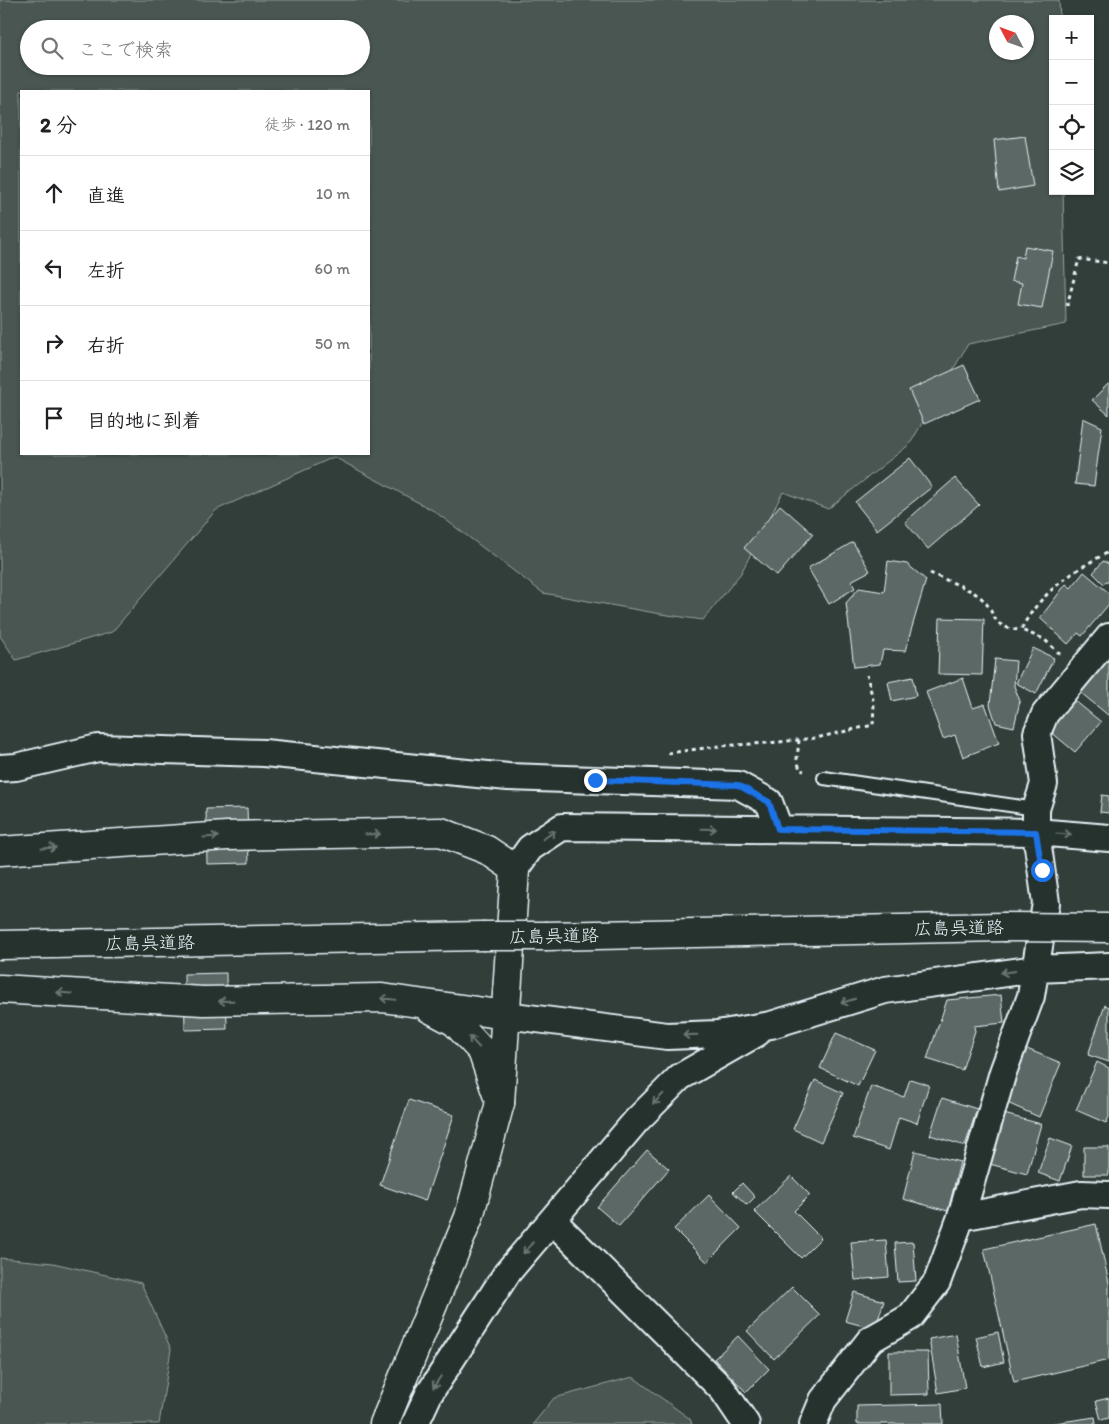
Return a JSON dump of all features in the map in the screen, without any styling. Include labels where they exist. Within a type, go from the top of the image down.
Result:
[{"type":"main road","points":[[0,851],[227,836],[441,832],[487,850],[515,869],[500,1102],[469,1217],[384,1424]]},
{"type":"main road","name":"広島呉道路","points":[[0,945],[1003,927],[1109,928]]},
{"type":"main road","points":[[0,989],[203,1001],[382,998],[506,1015]]},
{"type":"main road","points":[[418,1003],[455,1022],[482,1050],[500,1102]]},
{"type":"street","points":[[813,1424],[823,1400],[870,1340],[910,1317],[937,1282],[961,1218],[1003,1072],[1030,996],[1036,968],[1046,903],[1036,821],[1044,784],[1037,733],[1045,714],[1109,637]]},
{"type":"street","points":[[0,768],[16,767],[98,748],[264,753],[508,777],[738,785],[769,802],[778,829]]},
{"type":"street","points":[[515,869],[530,848],[562,827],[778,829],[1036,821],[1109,838]]},
{"type":"street","points":[[506,1015],[667,1036],[717,1034],[771,1025],[885,990],[1036,968],[1109,966]]},
{"type":"street","points":[[415,1424],[429,1394],[507,1274],[636,1121],[680,1077],[771,1025]]},
{"type":"street","points":[[961,1218],[1081,1194],[1109,1195]]},
{"type":"street","points":[[552,1220],[723,1390],[746,1424]]},
{"type":"lane","points":[[824,778],[1036,821]]},
{"type":"path","points":[[1068,306],[1079,258],[1109,263]]},
{"type":"path","points":[[1021,630],[1024,623],[1050,592],[1073,572],[1109,552]]},
{"type":"path","points":[[930,573],[976,594],[989,606],[996,622],[1008,629],[1021,630],[1044,639],[1080,671]]},
{"type":"path","points":[[662,754],[720,746],[816,738],[873,725],[874,704],[867,675]]},
{"type":"path","points":[[799,740],[797,759],[800,770],[824,778]]},
{"type":"shaded area","points":[[0,0],[1059,0],[1060,15],[1049,15],[1049,195],[1063,195],[1066,324],[968,344],[910,444],[828,509],[783,492],[741,573],[703,620],[543,593],[434,511],[334,457],[216,510],[112,632],[16,660],[0,636]]},
{"type":"shaded area","points":[[0,1258],[53,1263],[141,1283],[171,1349],[159,1424],[0,1424]]},
{"type":"shaded area","points":[[633,1377],[690,1419],[692,1424],[533,1424],[554,1398]]},
{"type":"building","points":[[1025,136],[1033,186],[999,192],[994,140]]},
{"type":"building","points":[[1025,246],[1053,251],[1042,308],[1018,304],[1022,283],[1011,281],[1016,256],[1023,258]]},
{"type":"building","points":[[964,365],[980,399],[924,424],[909,390]]},
{"type":"building","points":[[1109,383],[1109,415],[1092,400]]},
{"type":"building","points":[[1083,418],[1102,427],[1094,486],[1075,484]]},
{"type":"building","points":[[910,458],[932,487],[877,530],[855,502]]},
{"type":"building","points":[[955,478],[979,505],[928,549],[905,522]]},
{"type":"building","points":[[780,505],[813,534],[777,576],[744,548]]},
{"type":"building","points":[[853,542],[870,571],[851,581],[855,588],[829,604],[808,568]]},
{"type":"building","points":[[888,561],[907,564],[926,580],[905,651],[883,650],[880,664],[854,667],[846,603],[859,588],[884,592]]},
{"type":"building","points":[[1103,561],[1109,564],[1109,583],[1106,581],[1104,584],[1093,573]]},
{"type":"building","points":[[1084,572],[1109,593],[1109,604],[1082,636],[1078,633],[1068,644],[1040,618],[1066,584],[1071,588]]},
{"type":"building","points":[[940,618],[984,619],[982,675],[938,674]]},
{"type":"building","points":[[1033,648],[1054,658],[1036,694],[1016,683]]},
{"type":"building","points":[[1109,658],[1109,716],[1080,692]]},
{"type":"building","points":[[995,659],[1016,661],[1014,686],[1020,701],[1014,727],[996,723],[990,705]]},
{"type":"building","points":[[913,677],[916,696],[892,701],[888,682]]},
{"type":"building","points":[[963,678],[973,708],[985,704],[999,743],[963,757],[955,735],[943,739],[926,692]]},
{"type":"building","points":[[1074,700],[1101,722],[1075,752],[1050,731]]},
{"type":"building","points":[[1102,795],[1109,796],[1109,813],[1100,812]]},
{"type":"building","points":[[247,808],[249,863],[207,864],[206,809]]},
{"type":"building","points":[[226,973],[227,1029],[185,1030],[184,974]]},
{"type":"building","points":[[1001,995],[1004,1023],[974,1026],[975,1031],[962,1070],[927,1059],[947,1000]]},
{"type":"building","points":[[1105,1005],[1109,1007],[1109,1062],[1088,1055]]},
{"type":"building","points":[[836,1033],[875,1050],[858,1086],[820,1068]]},
{"type":"building","points":[[1027,1049],[1061,1063],[1039,1117],[1005,1102]]},
{"type":"building","points":[[1097,1062],[1109,1068],[1109,1117],[1106,1123],[1076,1110]]},
{"type":"building","points":[[910,1079],[929,1085],[917,1123],[899,1117],[889,1150],[853,1138],[871,1086],[904,1097]]},
{"type":"building","points":[[815,1080],[843,1093],[821,1142],[793,1129]]},
{"type":"building","points":[[942,1098],[977,1109],[965,1146],[930,1135]]},
{"type":"building","points":[[409,1100],[454,1115],[425,1201],[380,1185]]},
{"type":"building","points":[[1000,1113],[1041,1124],[1027,1174],[986,1163]]},
{"type":"building","points":[[1050,1138],[1072,1146],[1060,1181],[1038,1173]]},
{"type":"building","points":[[1084,1147],[1109,1147],[1109,1175],[1084,1175]]},
{"type":"building","points":[[647,1150],[669,1169],[619,1226],[597,1207]]},
{"type":"building","points":[[915,1151],[960,1162],[948,1211],[903,1199]]},
{"type":"building","points":[[791,1176],[810,1195],[794,1211],[821,1238],[801,1258],[754,1211]]},
{"type":"building","points":[[742,1183],[755,1197],[747,1205],[733,1192]]},
{"type":"building","points":[[709,1195],[741,1228],[707,1262],[674,1229]]},
{"type":"building","points":[[1096,1224],[1109,1283],[1109,1360],[1014,1382],[984,1249]]},
{"type":"building","points":[[886,1240],[889,1277],[855,1280],[851,1242]]},
{"type":"building","points":[[913,1242],[916,1281],[898,1282],[895,1243]]},
{"type":"building","points":[[792,1287],[820,1315],[774,1359],[747,1331]]},
{"type":"building","points":[[854,1292],[884,1301],[875,1329],[845,1321]]},
{"type":"building","points":[[998,1332],[1004,1362],[983,1367],[976,1337]]},
{"type":"building","points":[[956,1334],[965,1388],[938,1393],[929,1339]]},
{"type":"building","points":[[738,1336],[769,1369],[746,1392],[714,1359]]},
{"type":"building","points":[[889,1352],[928,1352],[929,1394],[889,1395]]},
{"type":"building","points":[[1109,1398],[1109,1418],[1101,1420],[1096,1401]]},
{"type":"building","points":[[942,1404],[943,1424],[857,1424],[857,1406]]},
{"type":"building","points":[[1095,1417],[1096,1424],[1048,1424]]},
{"type":"route","points":[[595,780],[738,785],[769,802],[778,829],[1036,832],[1042,870]]}]
